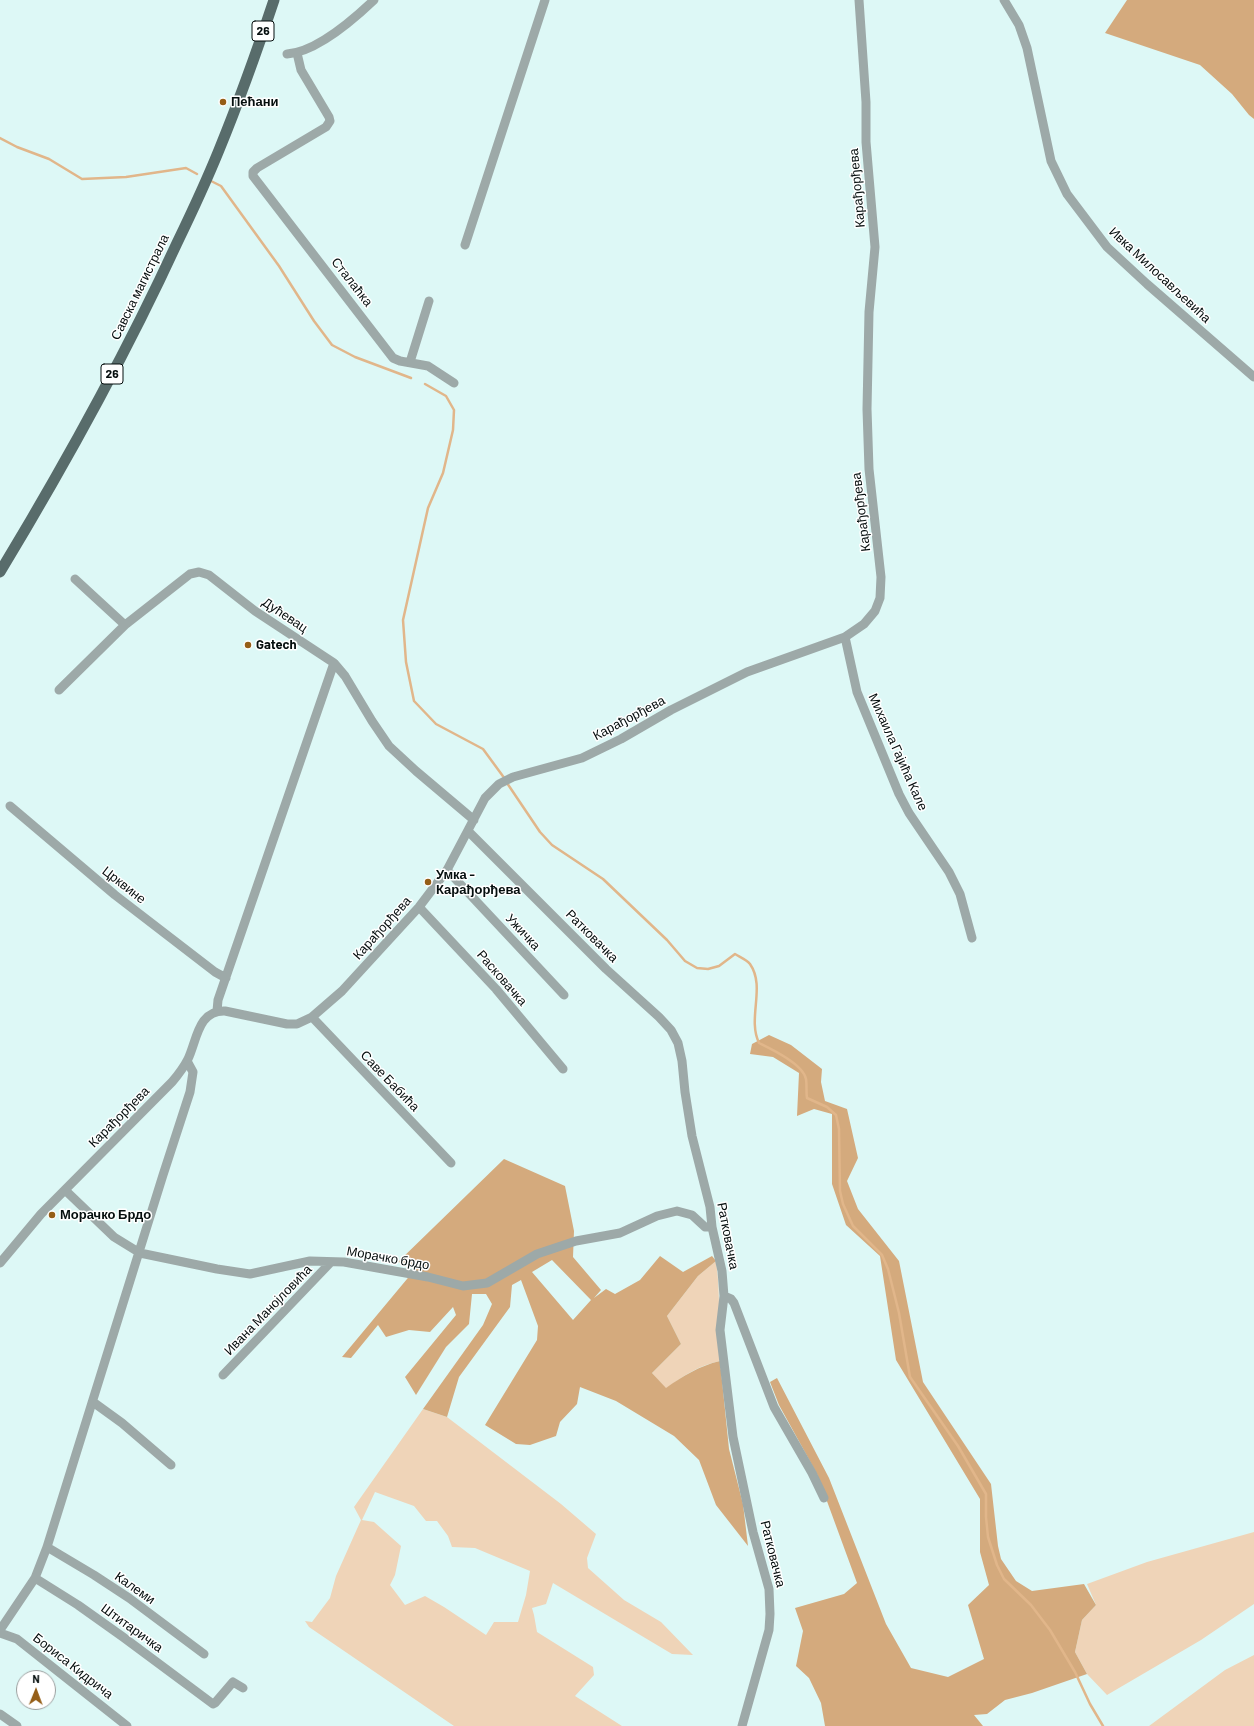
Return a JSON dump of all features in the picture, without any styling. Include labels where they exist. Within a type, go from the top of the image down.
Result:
[{"type":"main road","name":"Савска магистрала","points":[[0,572],[107,384],[166,267],[219,151],[274,0]]},
{"type":"street","points":[[287,54],[297,53],[342,29],[374,0]]},
{"type":"street","points":[[465,245],[545,0]]},
{"type":"street","name":"Карађорђева","points":[[0,1263],[41,1214],[172,1082],[187,1061],[201,1024],[208,1015],[217,1011],[225,1011],[287,1024],[297,1024],[312,1017],[342,992],[419,907],[447,870],[485,798],[493,789],[504,781],[513,777],[582,758],[747,672],[845,637],[864,624],[874,612],[880,598],[881,588],[867,437],[869,324],[875,247],[866,136],[866,102],[859,0]]},
{"type":"street","name":"Ивка Милосављевића","points":[[1004,0],[1019,25],[1027,48],[1051,161],[1067,194],[1093,229],[1119,258],[1152,289],[1254,377]]},
{"type":"street","name":"Сталаћка","points":[[297,53],[301,70],[325,108],[330,121],[326,127],[257,168],[253,172],[254,176],[393,358],[400,362],[410,362],[428,366],[454,383]]},
{"type":"street","points":[[410,362],[429,301]]},
{"type":"street","name":"Дућевац","points":[[59,690],[125,625],[190,574],[198,572],[208,575],[255,611],[334,663],[345,676],[372,722],[389,746],[474,820]]},
{"type":"street","points":[[75,579],[125,625]]},
{"type":"street","name":"Михаила Гајића Кале","points":[[845,637],[857,692],[899,794],[909,812],[942,859],[952,877],[960,894],[972,938]]},
{"type":"street","points":[[217,1011],[218,1000],[334,663]]},
{"type":"street","name":"Црквине","points":[[10,806],[115,895],[215,972],[226,978]]},
{"type":"street","name":"Ратковачка","points":[[468,831],[577,940],[659,1017],[671,1030],[678,1043],[682,1061],[692,1136],[710,1207],[712,1227],[722,1271],[724,1296],[720,1330],[733,1437],[753,1532],[769,1589],[769,1630],[742,1726]]},
{"type":"street","name":"Ужичка","points":[[447,870],[564,995]]},
{"type":"street","name":"Расковачка","points":[[419,907],[496,989],[563,1069]]},
{"type":"street","name":"Саве Бабића","points":[[312,1017],[450,1164]]},
{"type":"street","points":[[0,1631],[35,1578],[47,1547],[190,1092],[193,1072],[187,1061]]},
{"type":"street","name":"Морачко брдо","points":[[65,1190],[114,1237],[140,1253],[217,1270],[250,1274],[310,1261],[344,1262],[428,1277],[463,1286],[487,1283],[537,1254],[576,1241],[620,1232],[657,1216],[677,1211],[692,1215],[705,1227],[712,1227]]},
{"type":"street","name":"Ивана Манојловића","points":[[223,1375],[331,1262]]},
{"type":"street","points":[[724,1296],[731,1299],[734,1303],[774,1408],[812,1473],[824,1498]]},
{"type":"street","points":[[93,1402],[122,1423],[171,1465]]},
{"type":"street","name":"Калеми","points":[[47,1547],[100,1579],[204,1654]]},
{"type":"street","name":"Штитаричка","points":[[35,1578],[78,1605],[211,1703],[215,1703],[233,1682],[243,1688]]},
{"type":"street","name":"Бориса Кидрича","points":[[0,1631],[17,1639],[127,1726]]},
{"type":"street","points":[[0,1714],[17,1726]]},
{"type":"shaded area","points":[[1127,0],[1254,0],[1254,119],[1232,94],[1200,65],[1105,33]]},
{"type":"shaded area","points":[[769,1035],[791,1045],[822,1069],[821,1082],[825,1101],[847,1109],[858,1158],[847,1181],[858,1209],[899,1261],[923,1382],[991,1484],[998,1546],[1001,1559],[1016,1581],[1032,1591],[1084,1584],[1096,1605],[1082,1620],[1075,1652],[1087,1674],[1032,1693],[1005,1700],[987,1714],[974,1715],[983,1726],[825,1726],[821,1703],[809,1678],[796,1666],[803,1631],[795,1608],[844,1594],[857,1583],[817,1474],[779,1405],[770,1382],[777,1378],[829,1478],[886,1624],[911,1668],[948,1677],[984,1659],[968,1605],[989,1585],[980,1552],[980,1499],[896,1360],[880,1256],[846,1225],[832,1184],[832,1114],[814,1109],[797,1116],[799,1073],[773,1057],[750,1054],[752,1044]]},
{"type":"shaded area","points":[[504,1159],[565,1186],[574,1231],[573,1257],[601,1290],[594,1298],[606,1289],[615,1294],[640,1280],[660,1256],[683,1272],[712,1256],[716,1261],[698,1276],[667,1316],[681,1344],[652,1373],[666,1388],[692,1372],[720,1361],[729,1449],[743,1504],[748,1546],[716,1505],[699,1460],[674,1436],[616,1401],[580,1387],[577,1404],[560,1422],[556,1436],[530,1445],[516,1444],[485,1425],[537,1340],[538,1326],[521,1280],[512,1285],[510,1307],[459,1377],[447,1417],[423,1409],[483,1325],[492,1304],[486,1294],[472,1294],[469,1324],[446,1347],[416,1395],[405,1377],[456,1315],[453,1307],[430,1332],[409,1330],[386,1337],[378,1325],[351,1358],[342,1357],[417,1267],[398,1262]],"holes":[[[552,1260],[591,1300],[573,1320],[532,1272]]]},
{"type":"shaded area","points":[[716,1261],[718,1273],[720,1361],[692,1372],[679,1379],[666,1389],[652,1373],[681,1344],[667,1316],[698,1276]]},
{"type":"shaded area","points":[[423,1409],[447,1417],[561,1504],[596,1534],[587,1558],[588,1568],[624,1600],[661,1622],[693,1655],[672,1654],[553,1583],[546,1604],[532,1608],[537,1632],[593,1667],[594,1675],[575,1696],[622,1726],[454,1726],[309,1627],[305,1621],[312,1622],[330,1598],[336,1576],[361,1520],[354,1507]],"holes":[[[375,1492],[414,1506],[426,1521],[437,1521],[448,1536],[452,1547],[475,1548],[530,1571],[526,1595],[518,1622],[494,1622],[486,1635],[425,1596],[405,1605],[390,1585],[395,1575],[401,1546],[374,1522],[362,1520]]]},
{"type":"shaded area","points":[[1254,1532],[1254,1604],[1201,1640],[1107,1695],[1087,1674],[1075,1652],[1082,1620],[1096,1605],[1087,1584],[1147,1562]]},
{"type":"shaded area","points":[[1254,1655],[1254,1726],[1149,1726],[1225,1670]]},
{"type":"waterway","points":[[0,138],[17,147],[49,159],[82,179],[126,177],[186,168],[197,174]]},
{"type":"waterway","points":[[211,181],[221,186],[279,266],[314,321],[332,345],[355,357],[411,378]]},
{"type":"waterway","points":[[425,384],[446,396],[454,410],[453,430],[443,473],[428,508],[403,620],[406,662],[414,701],[436,724],[483,749],[505,779]]},
{"type":"waterway","points":[[507,783],[540,832],[552,845],[603,879],[667,940],[685,961],[697,968],[708,969],[719,966],[735,954],[750,964],[756,983],[757,993],[755,1023],[759,1043],[786,1058],[799,1068],[804,1073],[806,1079],[807,1098],[827,1107],[836,1115],[839,1129],[840,1191],[843,1204],[853,1226],[882,1255],[888,1269],[899,1313],[910,1377],[958,1446],[986,1494],[988,1537],[997,1565],[1004,1579],[1031,1605],[1050,1630],[1075,1672],[1090,1704],[1103,1726]]},
{"type":"place","name":"Пећани","points":[[223,102]]},
{"type":"place","name":"Gatech","points":[[248,645]]},
{"type":"place","name":"Умка - Карађорђева","points":[[428,882]]},
{"type":"place","name":"Морачко Брдо","points":[[52,1215]]}]
